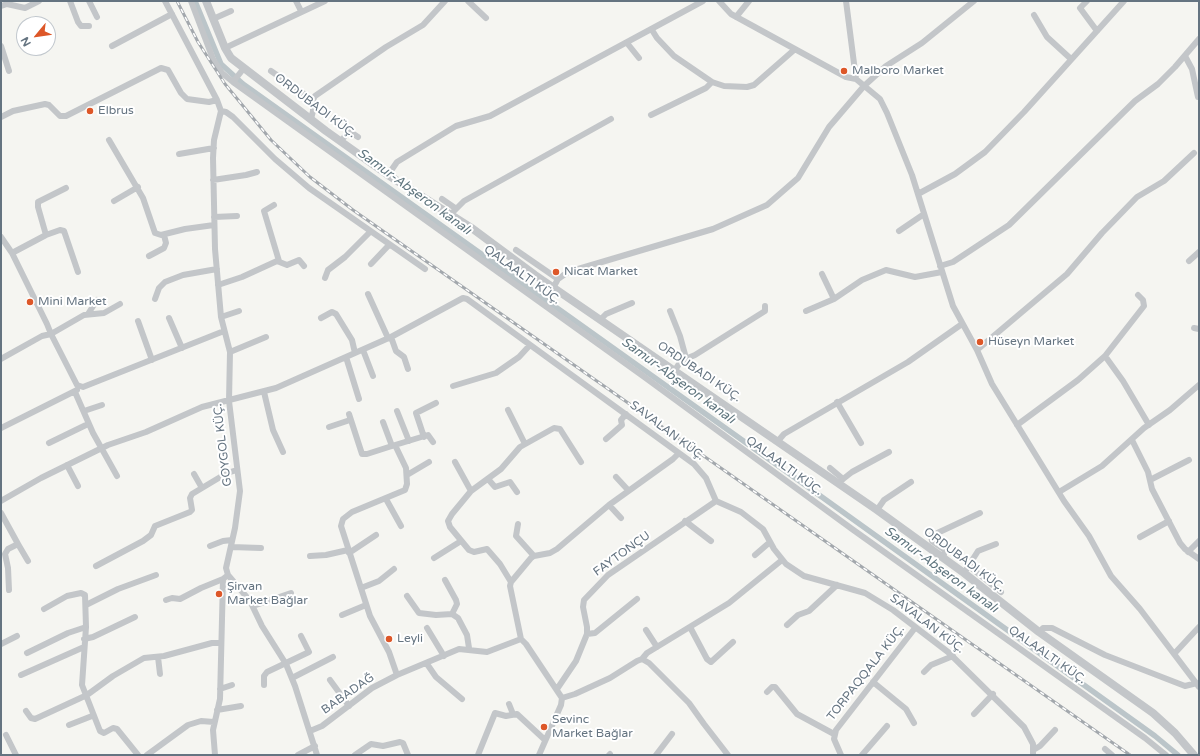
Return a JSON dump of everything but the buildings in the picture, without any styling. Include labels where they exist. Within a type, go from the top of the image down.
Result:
[{"type":"street","points":[[1,6],[7,4],[25,8],[39,1]]},
{"type":"street","points":[[70,1],[81,26],[89,26]]},
{"type":"street","points":[[89,1],[97,17]]},
{"type":"street","points":[[165,1],[217,100],[221,111],[234,117],[275,159],[309,188],[425,269]]},
{"type":"street","points":[[191,1],[213,59],[222,73],[233,82],[581,331],[852,529],[1145,738],[1166,755]]},
{"type":"street","name":"ORDUBADI KÜÇ.","points":[[206,1],[225,48],[231,58],[244,68],[388,175],[453,211],[554,288],[778,441],[840,481],[877,510],[964,573],[1039,632],[1152,713],[1175,733],[1194,755]]},
{"type":"street","points":[[296,1],[301,12]]},
{"type":"street","points":[[225,48],[325,1]]},
{"type":"street","points":[[311,119],[313,114],[313,100],[321,92],[364,62],[422,25],[445,1]]},
{"type":"street","points":[[468,1],[486,18]]},
{"type":"street","points":[[388,175],[397,162],[456,126],[490,116],[652,30],[703,1]]},
{"type":"street","points":[[719,1],[731,14],[736,17],[846,77],[856,79],[883,104],[906,159],[953,306],[977,350],[992,384],[1059,492],[1089,536],[1111,576],[1140,608],[1198,685]]},
{"type":"street","points":[[736,17],[749,1]]},
{"type":"street","points":[[846,1],[856,79]]},
{"type":"street","points":[[554,288],[558,279],[568,272],[713,230],[767,205],[798,178],[828,127],[864,86],[886,66],[928,38],[974,1]]},
{"type":"street","points":[[1087,1],[1080,8],[1097,31]]},
{"type":"street","points":[[918,194],[955,174],[985,152],[1024,112],[1124,1]]},
{"type":"street","points":[[213,19],[231,11]]},
{"type":"street","points":[[112,46],[172,14]]},
{"type":"street","points":[[1034,15],[1047,37],[1071,59]]},
{"type":"street","points":[[652,30],[657,38],[674,56],[712,82],[724,86],[751,87],[794,50]]},
{"type":"street","points":[[806,311],[834,299],[862,280],[886,270],[915,276],[941,269],[1010,225],[1136,101],[1158,84],[1199,39]]},
{"type":"street","points":[[627,43],[639,58]]},
{"type":"street","points":[[1,46],[9,72]]},
{"type":"street","points":[[1185,56],[1192,69],[1198,97]]},
{"type":"street","points":[[1,117],[8,115],[13,111],[45,104],[49,105],[60,116],[66,116],[161,68],[168,70],[181,93],[187,99],[209,102],[217,100]]},
{"type":"street","points":[[233,82],[244,68]]},
{"type":"street","points":[[271,71],[313,100]]},
{"type":"street","points":[[651,115],[706,88],[712,82]]},
{"type":"street","name":"GOYGOL KÜÇ.","points":[[221,111],[214,148],[214,225],[221,317],[230,352],[229,401],[239,499],[226,564],[228,575]]},
{"type":"street","points":[[442,199],[453,211],[464,201],[611,119]]},
{"type":"street","points":[[341,141],[349,131],[358,137]]},
{"type":"street","points":[[109,140],[138,187],[146,203],[154,230],[158,235],[164,235],[190,228],[214,225]]},
{"type":"street","points":[[179,154],[214,148]]},
{"type":"street","points":[[977,350],[1067,274],[1102,233],[1137,197],[1170,176],[1194,153]]},
{"type":"street","points":[[213,180],[257,172]]},
{"type":"street","points":[[114,201],[138,187]]},
{"type":"street","points":[[46,236],[38,202],[66,188]]},
{"type":"street","points":[[274,205],[264,211],[279,261],[287,265],[299,260],[304,266]]},
{"type":"street","points":[[899,231],[924,214]]},
{"type":"street","points":[[214,217],[238,216]]},
{"type":"street","points":[[12,253],[60,230],[64,231],[78,272]]},
{"type":"street","points":[[325,278],[328,270],[345,257],[370,232]]},
{"type":"street","points":[[148,256],[164,248],[166,243],[164,235]]},
{"type":"street","points":[[1,237],[12,253],[47,324],[50,334],[77,389],[88,424],[117,476]]},
{"type":"street","points":[[371,264],[389,245]]},
{"type":"street","points":[[516,250],[558,279]]},
{"type":"street","points":[[1189,261],[1199,252]]},
{"type":"street","points":[[218,285],[242,277],[279,261]]},
{"type":"street","points":[[155,299],[159,288],[165,282],[183,275],[217,269]]},
{"type":"street","points":[[822,274],[834,299]]},
{"type":"street","points":[[368,294],[396,351],[404,357],[408,369]]},
{"type":"street","points":[[1017,425],[1078,380],[1105,356],[1144,306],[1143,300],[1138,295]]},
{"type":"street","name":"SAVALAN KÜÇ.","points":[[390,338],[463,298],[472,303],[626,414],[701,471],[716,501],[750,519],[766,532],[770,542],[782,560],[804,576],[865,593],[893,610],[953,656],[993,694],[1028,733],[1034,752]]},
{"type":"street","points":[[88,314],[97,300]]},
{"type":"street","points":[[600,320],[606,314],[632,303]]},
{"type":"street","points":[[1,359],[42,336],[50,334],[60,327],[88,314],[104,313],[120,304]]},
{"type":"street","points":[[675,370],[681,361],[695,355],[765,311],[765,306]]},
{"type":"street","points":[[221,317],[239,311]]},
{"type":"street","points":[[670,311],[684,347],[686,358]]},
{"type":"street","points":[[321,318],[332,312],[336,314],[352,340],[356,352]]},
{"type":"street","points":[[169,318],[182,348]]},
{"type":"street","points":[[138,321],[152,360]]},
{"type":"street","points":[[778,441],[784,434],[908,362],[962,324]]},
{"type":"street","points":[[1,428],[45,404],[77,389],[224,331]]},
{"type":"street","points":[[230,352],[266,337]]},
{"type":"street","points":[[1,501],[101,448],[146,432],[196,409],[264,392],[390,338]]},
{"type":"street","points":[[453,386],[496,373],[519,357],[530,345]]},
{"type":"street","points":[[363,350],[373,376]]},
{"type":"street","points":[[1105,356],[1123,381],[1148,424]]},
{"type":"street","points":[[346,357],[359,399]]},
{"type":"street","points":[[1059,492],[1095,471],[1132,440],[1148,424],[1170,410],[1199,385]]},
{"type":"street","points":[[264,392],[273,430],[282,452]]},
{"type":"street","points":[[424,437],[416,413],[436,402]]},
{"type":"street","points":[[837,402],[861,443]]},
{"type":"street","points":[[84,411],[102,404]]},
{"type":"street","points":[[397,410],[409,441]]},
{"type":"street","points":[[508,410],[525,444]]},
{"type":"street","points":[[606,439],[622,425],[622,420],[626,414]]},
{"type":"street","points":[[329,427],[350,417],[362,454],[368,454],[428,435],[433,442]]},
{"type":"street","points":[[383,422],[404,463],[407,475],[405,490],[352,512],[343,519],[341,526],[366,605],[397,675]]},
{"type":"street","points":[[49,443],[88,424]]},
{"type":"street","points":[[512,582],[500,564],[486,549],[472,552],[450,527],[449,520],[471,491],[501,469],[520,447],[558,427],[581,462]]},
{"type":"street","points":[[1132,440],[1148,472],[1152,489],[1168,521],[1180,542],[1188,552],[1199,559]]},
{"type":"street","points":[[830,468],[840,481],[888,452]]},
{"type":"street","points":[[539,755],[544,740],[561,706],[562,698],[526,644],[521,639],[510,590],[512,582],[534,556],[550,553],[558,549],[609,505],[628,490],[673,460],[679,453]]},
{"type":"street","points":[[1150,480],[1189,460]]},
{"type":"street","points":[[407,475],[429,462]]},
{"type":"street","points":[[455,462],[471,491]]},
{"type":"street","points":[[67,465],[78,486]]},
{"type":"street","points":[[96,566],[143,541],[151,535],[156,526],[190,512],[191,496],[227,473],[237,470]]},
{"type":"street","points":[[194,474],[202,488]]},
{"type":"street","points":[[616,477],[628,490]]},
{"type":"street","points":[[488,479],[495,487],[510,482],[517,492]]},
{"type":"street","points":[[877,510],[884,500],[911,482]]},
{"type":"street","points":[[386,499],[401,526]]},
{"type":"street","name":"FAYTONÇU","points":[[557,689],[576,661],[586,634],[586,618],[583,607],[584,600],[608,576],[685,521],[716,501]]},
{"type":"street","points":[[609,505],[621,518]]},
{"type":"street","points":[[1,513],[28,561]]},
{"type":"street","points":[[943,558],[945,550],[932,541],[931,536],[980,513]]},
{"type":"street","points":[[685,521],[711,541]]},
{"type":"street","points":[[1140,537],[1168,521]]},
{"type":"street","points":[[518,524],[516,536],[534,556]]},
{"type":"street","points":[[310,556],[326,556],[348,551],[376,535]]},
{"type":"street","points":[[210,546],[223,541],[261,548]]},
{"type":"street","points":[[434,558],[461,541]]},
{"type":"street","points":[[1188,552],[1199,541]]},
{"type":"street","points":[[755,555],[770,542]]},
{"type":"street","points":[[9,590],[8,568],[5,554],[8,549],[18,544]]},
{"type":"street","points":[[964,573],[978,551],[996,544]]},
{"type":"street","points":[[562,698],[575,694],[610,678],[636,661],[642,659],[647,653],[729,603],[782,560]]},
{"type":"street","points":[[969,566],[1000,592]]},
{"type":"street","points":[[361,588],[379,580],[394,569]]},
{"type":"street","points":[[86,605],[118,589],[156,574]]},
{"type":"street","points":[[166,600],[172,598],[180,599],[223,579],[228,575],[253,606],[262,626],[286,664],[315,746],[316,755]]},
{"type":"street","points":[[215,755],[213,740],[214,722],[220,689],[223,579]]},
{"type":"street","points":[[445,580],[457,604],[452,614]]},
{"type":"street","points":[[787,625],[798,615],[809,611],[837,585]]},
{"type":"street","points":[[44,609],[67,596],[81,593],[85,595],[86,627],[81,681],[87,695],[92,716],[102,733],[113,728],[117,729],[138,755]]},
{"type":"street","points":[[253,606],[291,593]]},
{"type":"street","points":[[407,596],[419,613],[436,615],[452,614]]},
{"type":"street","points":[[586,634],[595,633],[637,599]]},
{"type":"street","points":[[342,615],[366,605]]},
{"type":"street","points":[[452,614],[463,627],[469,648]]},
{"type":"street","points":[[84,639],[93,637],[135,617]]},
{"type":"street","points":[[1174,654],[1199,626]]},
{"type":"street","points":[[27,653],[68,633],[86,627]]},
{"type":"street","points":[[690,627],[711,662],[733,642]]},
{"type":"street","points":[[427,628],[444,656]]},
{"type":"street","name":"TORPAQQALA KÜÇ.","points":[[838,754],[834,734],[915,628]]},
{"type":"street","points":[[1039,632],[1043,628],[1052,628],[1105,655],[1185,686],[1198,685]]},
{"type":"street","points":[[646,630],[657,647]]},
{"type":"street","points":[[1,644],[17,636]]},
{"type":"street","points":[[264,685],[264,674],[309,652],[301,636]]},
{"type":"street","name":"BABADAĞ","points":[[310,731],[322,726],[372,688],[397,675],[427,664],[459,649],[469,648],[487,652],[521,639]]},
{"type":"street","points":[[26,711],[31,718],[35,719],[87,695],[113,676],[141,659],[158,657],[198,646],[221,643]]},
{"type":"street","points":[[21,675],[84,647]]},
{"type":"street","points":[[924,672],[931,665],[953,656]]},
{"type":"street","points":[[158,657],[160,674]]},
{"type":"street","points":[[292,678],[333,657]]},
{"type":"street","points":[[642,659],[649,663],[690,703],[706,728],[728,755]]},
{"type":"street","points":[[427,664],[436,677],[462,699]]},
{"type":"street","points":[[330,680],[349,706]]},
{"type":"street","points":[[873,682],[906,709],[914,723]]},
{"type":"street","points":[[220,689],[232,685]]},
{"type":"street","points":[[767,692],[772,687],[776,687],[797,714],[834,734]]},
{"type":"street","points":[[974,714],[993,694]]},
{"type":"street","points":[[509,704],[513,714]]},
{"type":"street","points":[[217,710],[241,706]]},
{"type":"street","points":[[478,755],[494,713],[506,716],[517,714],[544,740]]},
{"type":"street","points":[[69,725],[92,716]]},
{"type":"street","points":[[147,755],[188,725],[201,721],[214,722]]},
{"type":"street","points":[[862,755],[887,726]]},
{"type":"street","points":[[1034,752],[1054,730]]},
{"type":"street","points":[[656,755],[672,734]]},
{"type":"street","points":[[6,735],[16,755]]},
{"type":"street","points":[[355,755],[372,744],[383,746],[400,742],[403,744],[408,755]]},
{"type":"street","points":[[298,755],[315,746]]},
{"type":"street","points":[[1105,749],[1112,755]]},
{"type":"waterway","name":"Samur-Abşeron kanalı","points":[[195,1],[221,64],[243,84],[1155,736],[1178,755]]},
{"type":"railway","points":[[177,1],[198,42],[225,84],[271,140],[310,177],[353,210],[1130,755]]},
{"type":"place","name":"Malboro Market","points":[[844,71]]},
{"type":"place","name":"Elbrus","points":[[90,111]]},
{"type":"place","name":"Nicat Market","points":[[556,272]]},
{"type":"place","name":"Mini Market","points":[[30,302]]},
{"type":"place","name":"Hüseyn Market","points":[[980,342]]},
{"type":"place","name":"Şirvan Market Bağlar","points":[[219,594]]},
{"type":"place","name":"Leyli","points":[[389,639]]},
{"type":"place","name":"Sevinc Market Bağlar","points":[[544,727]]}]
